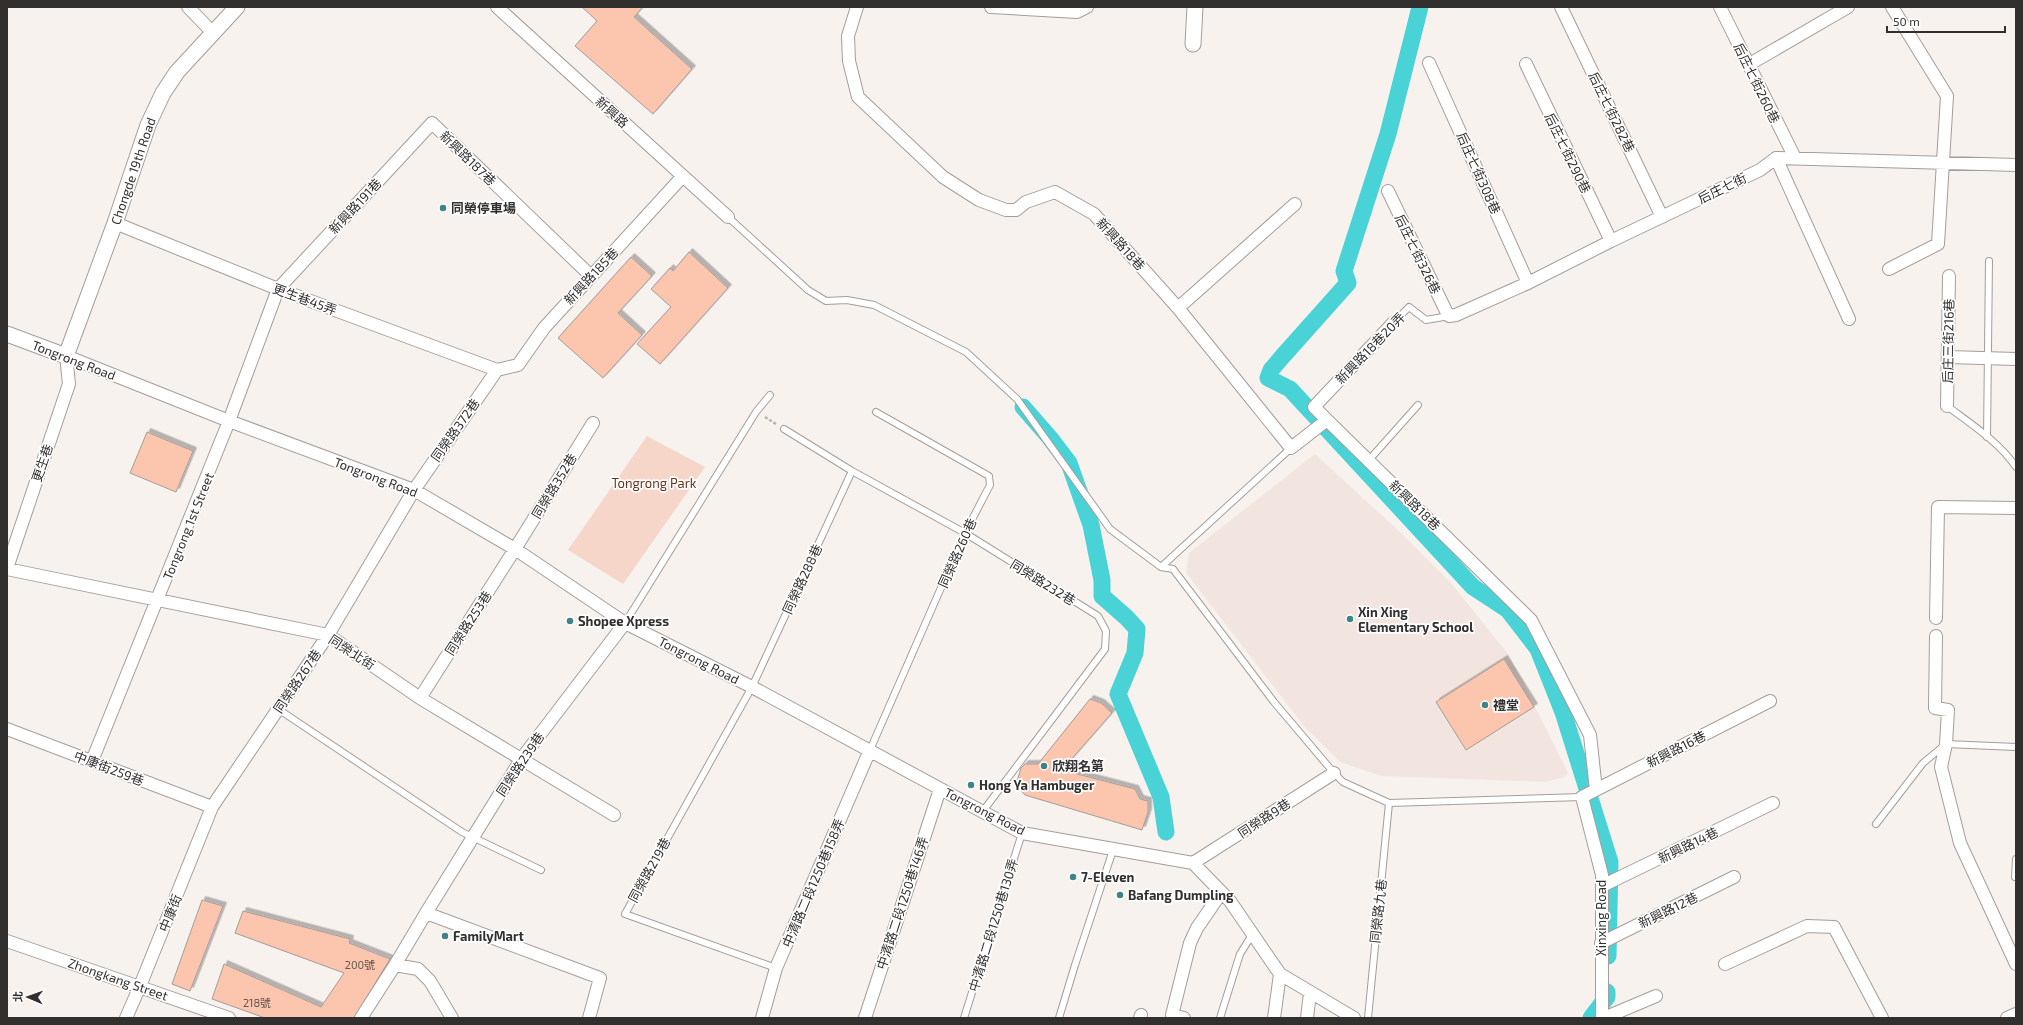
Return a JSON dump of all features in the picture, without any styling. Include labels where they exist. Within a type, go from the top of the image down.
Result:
[{"type":"street","points":[[188,7],[213,33]]},
{"type":"street","name":"Chongde 19th Road","points":[[66,356],[115,224],[148,125],[163,93],[177,72],[237,7]]},
{"type":"street","name":"新興路","points":[[497,7],[728,217]]},
{"type":"street","name":"新興路18巷","points":[[857,7],[848,36],[849,61],[858,97],[937,172],[979,200],[1006,210],[1016,210],[1026,202],[1054,192],[1094,214],[1178,308],[1291,448]]},
{"type":"street","points":[[991,7],[1029,8],[1077,12],[1087,7]]},
{"type":"street","points":[[1193,44],[1195,7]]},
{"type":"street","name":"后庄七街282巷","points":[[1561,7],[1662,217]]},
{"type":"street","name":"后庄七街260巷","points":[[1720,7],[1795,158]]},
{"type":"street","points":[[1748,65],[1848,7]]},
{"type":"street","points":[[1890,269],[1938,244],[1947,96],[1892,7]]},
{"type":"street","name":"后庄七街308巷","points":[[1430,63],[1528,283]]},
{"type":"street","name":"后庄七街290巷","points":[[1526,64],[1611,241]]},
{"type":"street","name":"新興路187巷","points":[[432,123],[591,276]]},
{"type":"street","name":"新興路191巷","points":[[278,289],[432,123]]},
{"type":"street","points":[[1849,319],[1776,158],[2016,165]]},
{"type":"street","name":"后庄七街","points":[[1449,316],[1456,315],[1528,283],[1611,241],[1760,170],[1776,158]]},
{"type":"street","name":"新興路185巷","points":[[497,370],[518,365],[544,328],[683,176]]},
{"type":"street","name":"后庄七街326巷","points":[[1388,191],[1449,316]]},
{"type":"street","points":[[1178,308],[1295,204]]},
{"type":"street","name":"更生巷45弄","points":[[115,224],[278,289],[497,370]]},
{"type":"street","name":"后庄三街216巷","points":[[1947,406],[1949,276]]},
{"type":"street","name":"Tongrong 1st Street","points":[[92,761],[229,421],[278,289]]},
{"type":"street","name":"新興路18巷20弄","points":[[1327,420],[1314,407],[1393,323]]},
{"type":"street","name":"Tongrong Road","points":[[7,334],[229,421],[414,490],[515,549],[625,623],[752,686],[1022,833],[1193,863]]},
{"type":"street","name":"更生巷","points":[[7,568],[69,384],[66,356]]},
{"type":"street","points":[[1948,357],[2016,359]]},
{"type":"street","name":"同榮路372巷","points":[[414,490],[497,370]]},
{"type":"street","points":[[1291,448],[1327,420]]},
{"type":"street","name":"新興路18巷","points":[[1327,420],[1531,620],[1590,736],[1596,790]]},
{"type":"street","name":"同榮路352巷","points":[[515,549],[593,423]]},
{"type":"street","name":"同榮路267巷","points":[[212,807],[328,635],[414,490]]},
{"type":"street","points":[[1936,618],[1938,507],[2016,508]]},
{"type":"street","name":"同榮路253巷","points":[[420,698],[515,549]]},
{"type":"street","name":"同榮北街","points":[[7,568],[328,635],[420,698],[522,758],[614,815]]},
{"type":"street","name":"同榮路239巷","points":[[395,965],[522,758],[625,623]]},
{"type":"street","points":[[1936,636],[1935,708],[1948,710],[1946,744],[1942,768],[1960,843],[2016,964]]},
{"type":"street","name":"新興路16巷","points":[[1582,797],[1770,701]]},
{"type":"street","name":"中康街259巷","points":[[7,729],[212,807]]},
{"type":"street","name":"中清路二段1250巷158弄","points":[[762,1018],[776,968],[870,750]]},
{"type":"street","name":"同榮路9巷","points":[[1193,863],[1334,773]]},
{"type":"street","name":"中清路二段1250巷146弄","points":[[865,1018],[940,789]]},
{"type":"street","name":"Xinxing Road","points":[[1582,797],[1602,875],[1601,943],[1603,1018]]},
{"type":"street","name":"新興路14巷","points":[[1602,886],[1773,803]]},
{"type":"street","name":"中康街","points":[[126,1018],[212,807]]},
{"type":"street","points":[[1193,863],[1230,901],[1280,974],[1354,1018]]},
{"type":"street","name":"新興路12巷","points":[[1601,943],[1734,877]]},
{"type":"street","points":[[1184,1018],[1172,1015],[1190,943],[1197,928],[1221,893]]},
{"type":"street","points":[[426,913],[600,978],[589,1018]]},
{"type":"street","points":[[1725,964],[1807,926],[1834,927],[1882,1018]]},
{"type":"street","name":"Zhongkang Street","points":[[7,941],[229,1018]]},
{"type":"street","points":[[361,1018],[395,965],[418,969],[430,981],[452,1018]]},
{"type":"street","points":[[1274,1018],[1280,974]]},
{"type":"street","points":[[1307,1018],[1310,993]]},
{"type":"street","points":[[1603,1018],[1656,996]]},
{"type":"street","points":[[2007,1018],[2016,1014]]},
{"type":"lane","points":[[728,217],[808,290],[826,301],[847,300],[874,305],[966,352],[1017,399],[1110,529],[1161,567],[1172,569],[1274,702],[1343,782],[1389,803],[1582,797]]},
{"type":"lane","points":[[1987,438],[1989,261]]},
{"type":"lane","name":"新興路18巷20弄","points":[[1393,323],[1409,307],[1426,320],[1449,316]]},
{"type":"lane","points":[[625,623],[756,412],[770,395]]},
{"type":"lane","points":[[1369,460],[1418,405]]},
{"type":"lane","points":[[1947,406],[2010,458],[2016,467]]},
{"type":"lane","name":"同榮路260巷","points":[[870,750],[965,533],[990,484],[989,476],[876,412]]},
{"type":"lane","name":"同榮路232巷","points":[[784,429],[852,471],[965,533],[1098,616],[1106,631],[1105,649],[984,811]]},
{"type":"lane","points":[[1161,567],[1291,448]]},
{"type":"lane","name":"同榮路288巷","points":[[752,686],[852,471]]},
{"type":"lane","name":"同榮路219巷","points":[[752,686],[625,914],[776,968]]},
{"type":"lane","points":[[278,709],[473,837],[541,870]]},
{"type":"lane","points":[[1876,824],[1922,763],[1946,744],[2016,747]]},
{"type":"lane","name":"同榮路九巷","points":[[1368,1018],[1389,803]]},
{"type":"lane","name":"中清路二段1250巷130弄","points":[[964,1018],[1022,833]]},
{"type":"lane","points":[[1059,1018],[1113,850]]},
{"type":"lane","points":[[2015,877],[2016,859]]},
{"type":"lane","points":[[1220,1018],[1240,954],[1252,935]]},
{"type":"path","points":[[756,412],[784,429]]},
{"type":"shaded area","name":"Xin Xing Elementary School","points":[[1315,454],[1402,534],[1450,582],[1509,655],[1568,773],[1564,777],[1546,782],[1381,776],[1340,762],[1304,726],[1186,573],[1189,553]]},
{"type":"green space","name":"Tongrong Park","points":[[647,436],[705,467],[623,584],[568,550]]},
{"type":"building","points":[[582,7],[643,7],[634,17],[692,69],[653,114],[575,46],[597,21]]},
{"type":"building","points":[[689,252],[728,288],[660,364],[637,344],[671,307],[651,289],[670,268],[673,271]]},
{"type":"building","points":[[631,257],[652,276],[618,313],[642,335],[603,378],[558,338]]},
{"type":"building","points":[[147,432],[193,451],[176,492],[130,473]]},
{"type":"building","name":"禮堂","points":[[1504,659],[1534,707],[1466,750],[1436,702]]},
{"type":"building","name":"欣翔名第","points":[[1090,699],[1101,703],[1112,713],[1062,770],[1135,789],[1140,799],[1148,801],[1148,812],[1142,830],[1025,795],[1016,785],[1021,768],[1025,764],[1038,764]]},
{"type":"building","points":[[202,900],[223,906],[190,991],[172,984]]},
{"type":"building","points":[[243,911],[350,939],[349,943],[390,959],[354,1018],[265,1018],[212,999],[224,964],[321,1007],[344,973],[235,933]]},
{"type":"waterway","points":[[1420,7],[1388,134],[1344,271],[1348,283],[1271,370],[1268,378],[1290,389],[1473,587],[1508,610],[1538,649],[1563,712],[1610,862],[1608,956]]},
{"type":"waterway","points":[[1023,407],[1069,463],[1091,525],[1102,580],[1102,596],[1137,629],[1135,653],[1118,694],[1161,797],[1166,832]]},
{"type":"waterway","points":[[1591,1018],[1607,997],[1607,992]]},
{"type":"place","name":"同榮停車場","points":[[443,208]]},
{"type":"place","name":"Xin Xing Elementary School","points":[[1350,619]]},
{"type":"place","name":"Shopee Xpress","points":[[570,621]]},
{"type":"place","name":"禮堂","points":[[1485,705]]},
{"type":"place","name":"欣翔名第","points":[[1044,766]]},
{"type":"place","name":"Hong Ya Hambuger","points":[[971,785]]},
{"type":"place","name":"7-Eleven","points":[[1073,877]]},
{"type":"place","name":"Bafang Dumpling","points":[[1120,895]]},
{"type":"place","name":"FamilyMart","points":[[445,936]]}]
